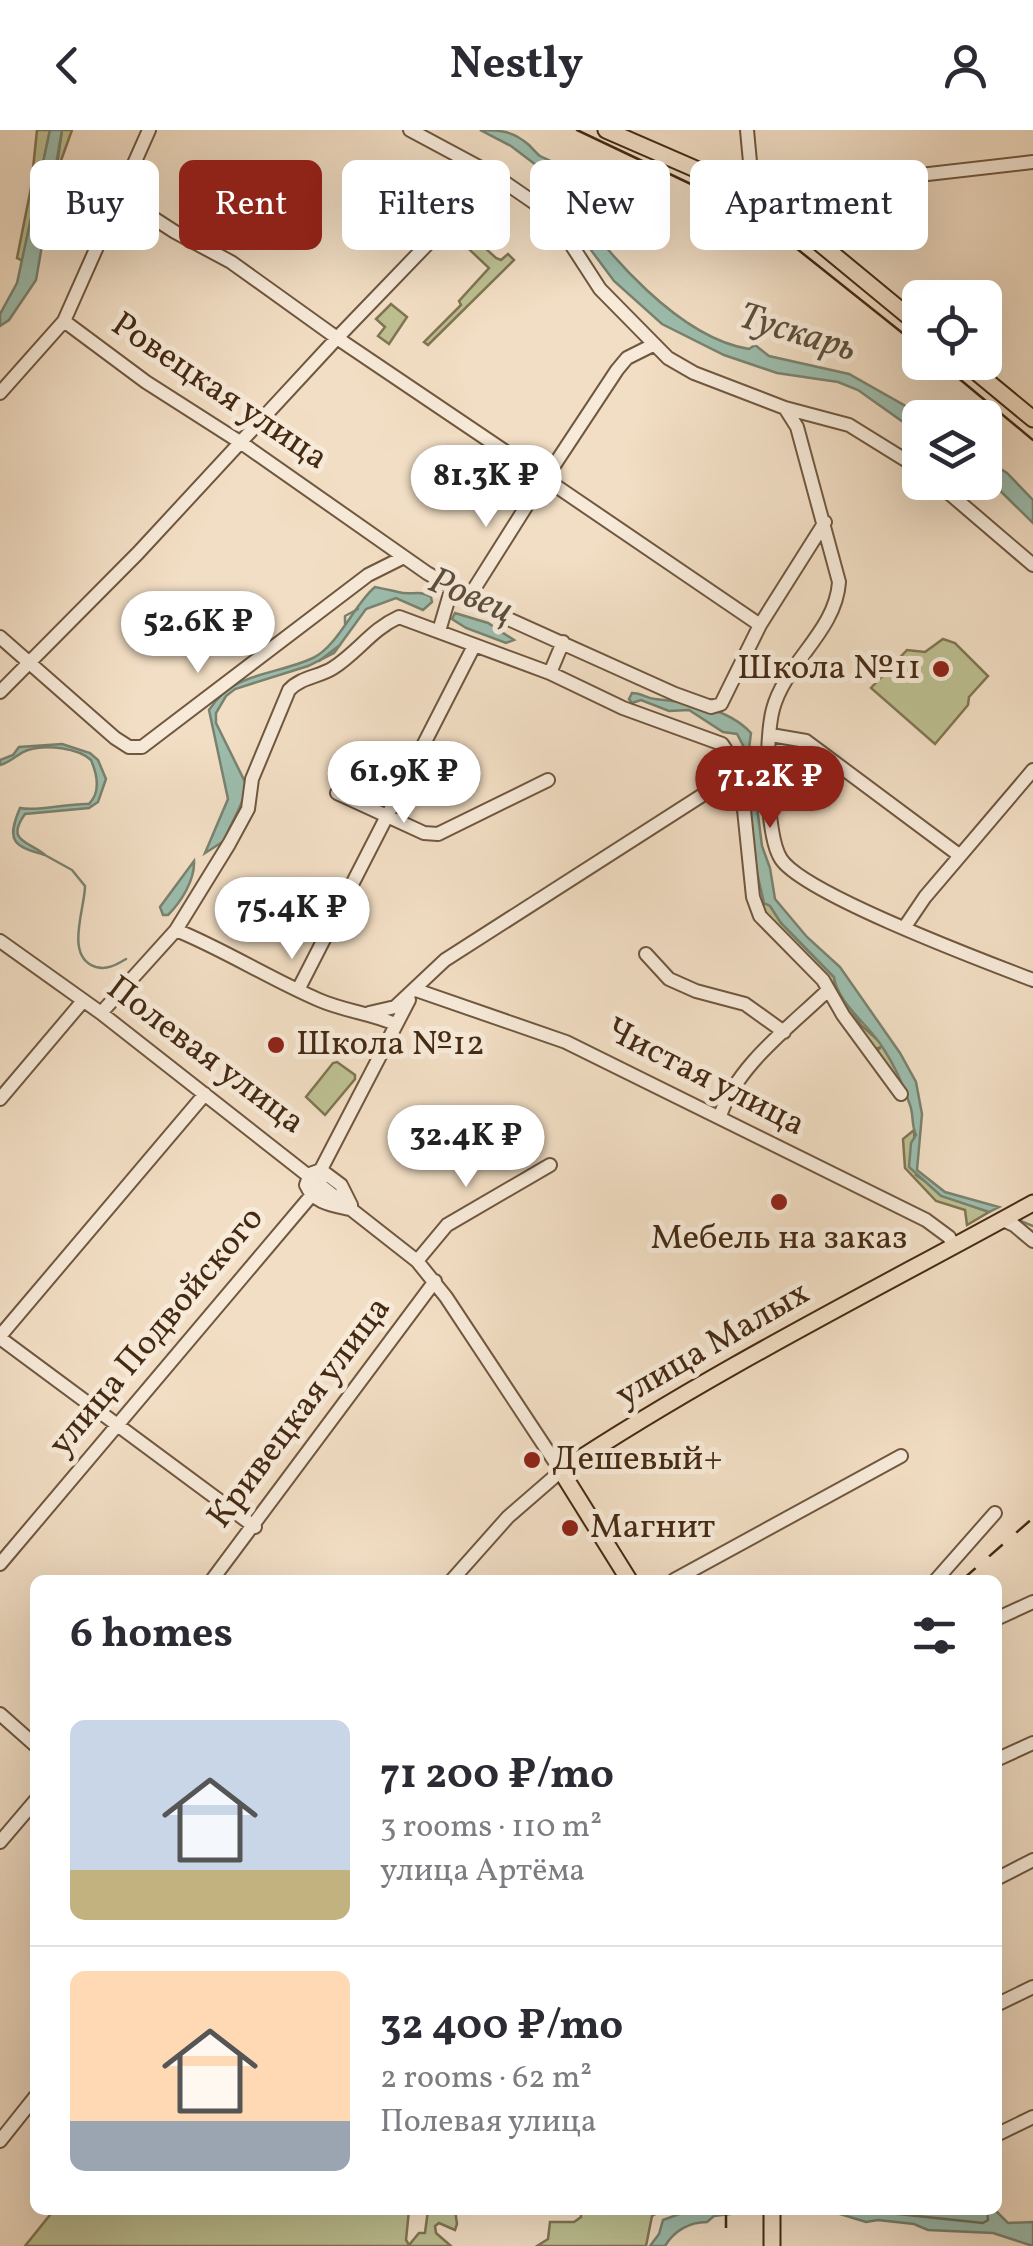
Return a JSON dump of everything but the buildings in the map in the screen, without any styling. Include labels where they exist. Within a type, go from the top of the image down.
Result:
[{"type":"main road","points":[[606,130],[690,167]]},
{"type":"main road","points":[[827,250],[902,311]]},
{"type":"main road","points":[[985,380],[1033,420]]},
{"type":"main road","name":"улица Малых","points":[[561,1471],[609,1439],[838,1308],[1030,1204]]},
{"type":"main road","points":[[561,1471],[626,1575]]},
{"type":"main road","points":[[772,2215],[772,2246]]},
{"type":"street","points":[[136,160],[149,130]]},
{"type":"street","points":[[410,130],[466,160]]},
{"type":"street","points":[[747,130],[750,160]]},
{"type":"street","points":[[928,174],[1033,162]]},
{"type":"street","points":[[510,186],[542,208],[600,289],[668,358],[694,373],[785,408],[848,425],[902,458]]},
{"type":"street","points":[[159,221],[231,262],[760,625],[825,522]]},
{"type":"street","points":[[0,393],[64,320],[96,250]]},
{"type":"street","points":[[0,692],[243,444],[422,250]]},
{"type":"street","name":"Ровецкая улица","points":[[64,320],[146,382],[452,587],[504,616],[675,694],[711,706],[721,704],[760,625]]},
{"type":"street","points":[[470,597],[617,370],[627,358],[653,345]]},
{"type":"street","points":[[785,408],[797,427],[825,522],[838,596],[772,711],[767,768],[772,840],[781,859],[796,874],[904,928],[1033,980]]},
{"type":"street","points":[[957,500],[1033,565]]},
{"type":"street","points":[[0,636],[114,738],[129,747],[142,746],[368,575],[404,557]]},
{"type":"street","points":[[439,631],[452,587]]},
{"type":"street","points":[[101,1013],[176,930],[248,810],[252,779],[289,690],[295,683],[333,668],[380,626],[398,617],[550,673],[622,708],[722,744],[740,770],[753,898],[760,916],[808,962],[901,1094]]},
{"type":"street","points":[[550,673],[563,642]]},
{"type":"street","points":[[298,990],[474,646]]},
{"type":"street","points":[[772,735],[806,741],[959,856]]},
{"type":"street","points":[[369,1013],[395,1006],[445,960],[740,770],[767,768]]},
{"type":"street","points":[[904,928],[1033,770]]},
{"type":"street","points":[[337,793],[424,834],[438,834],[548,780]]},
{"type":"street","points":[[176,930],[332,1005],[369,1013],[395,1024]]},
{"type":"street","name":"Полевая улица","points":[[0,941],[101,1013],[316,1181]]},
{"type":"street","points":[[646,954],[668,979],[696,992],[745,1004],[784,1032]]},
{"type":"street","name":"улица Подвойского","points":[[0,1564],[316,1181],[416,990]]},
{"type":"street","name":"Чистая улица","points":[[416,990],[552,1036],[926,1220],[949,1236],[954,1246]]},
{"type":"street","points":[[720,1116],[730,1092],[828,990]]},
{"type":"street","points":[[0,1100],[82,1000]]},
{"type":"street","points":[[205,1094],[0,1337],[255,1527]]},
{"type":"street","points":[[417,1261],[447,1226],[550,1166]]},
{"type":"street","points":[[316,1181],[332,1206],[355,1211]]},
{"type":"street","points":[[316,1181],[341,1185],[355,1211],[417,1261],[435,1281],[561,1471]]},
{"type":"street","points":[[1003,1220],[1033,1242]]},
{"type":"street","name":"Кривецкая улица","points":[[216,1575],[435,1281]]},
{"type":"street","points":[[683,1575],[902,1456]]},
{"type":"street","name":"улица Малых","points":[[457,1575],[508,1518],[561,1471]]},
{"type":"street","points":[[940,1575],[995,1513]]},
{"type":"street","points":[[1002,1616],[1033,1602]]},
{"type":"street","points":[[0,1714],[30,1741]]},
{"type":"street","points":[[1002,1758],[1033,1743]]},
{"type":"street","points":[[0,1842],[30,1806]]},
{"type":"street","points":[[1002,1876],[1033,1860]]},
{"type":"street","points":[[1002,2002],[1033,1987]]},
{"type":"street","points":[[0,2141],[30,2103]]},
{"type":"street","points":[[1002,2132],[1033,2117]]},
{"type":"shaded area","points":[[37,130],[50,130],[44,160],[34,160]]},
{"type":"shaded area","points":[[62,130],[72,130],[61,160],[58,160]]},
{"type":"shaded area","points":[[30,193],[30,227],[23,261],[17,258]]},
{"type":"shaded area","points":[[470,250],[487,250],[501,260],[508,254],[514,260],[428,345],[424,342],[461,305],[459,301],[489,268]]},
{"type":"shaded area","points":[[391,304],[407,317],[389,344],[378,336],[385,327],[376,319]]},
{"type":"shaded area","points":[[943,639],[955,643],[988,676],[935,744],[871,688],[907,650],[925,652]]},
{"type":"shaded area","points":[[764,903],[834,977],[835,985],[861,1025],[882,1044],[902,1079],[903,1090],[874,1053],[881,1047],[871,1051],[761,910]]},
{"type":"shaded area","points":[[337,1062],[355,1079],[325,1115],[306,1097]]},
{"type":"shaded area","points":[[914,1130],[916,1175],[948,1197],[989,1212],[967,1225],[965,1210],[936,1201],[905,1168],[903,1139]]},
{"type":"shaded area","points":[[50,2215],[408,2215],[409,2245],[419,2233],[425,2233],[427,2215],[456,2215],[457,2224],[455,2230],[439,2223],[435,2226],[436,2233],[451,2246],[25,2246]]},
{"type":"shaded area","points":[[654,2215],[646,2246],[537,2246],[548,2239],[550,2222],[574,2222],[581,2217]]},
{"type":"water","points":[[50,130],[62,130],[57,160],[44,160]]},
{"type":"water","points":[[480,130],[512,134],[548,160],[530,160]]},
{"type":"water","points":[[30,223],[30,250],[41,250],[36,280],[9,320],[0,326],[0,314],[17,283]]},
{"type":"water","points":[[591,250],[609,250],[647,290],[697,328],[723,342],[749,349],[755,345],[769,356],[849,374],[902,404],[902,421],[858,390],[838,382],[777,373],[724,355],[662,324],[614,281]]},
{"type":"water","points":[[1002,470],[1033,500],[1033,523],[1002,493]]},
{"type":"water","points":[[375,587],[422,593],[431,597],[432,602],[423,610],[396,598],[366,609],[334,653],[308,666],[235,689],[226,696],[216,713],[216,723],[247,786],[224,841],[205,853],[228,799],[209,710],[219,697],[243,681],[322,652]]},
{"type":"water","points":[[455,613],[488,623],[514,640],[506,643],[466,628],[452,619]]},
{"type":"water","points":[[632,693],[719,712],[751,733],[749,749],[746,751],[737,734],[723,732],[689,710],[669,711],[641,700],[632,703]]},
{"type":"water","points":[[62,744],[90,753],[98,760],[106,779],[98,802],[89,808],[25,814],[18,836],[45,855],[26,849],[13,836],[20,808],[89,804],[97,783],[91,760],[70,750],[44,747],[24,751],[0,765],[0,760],[13,755],[19,747]]},
{"type":"water","points":[[753,776],[762,846],[775,899],[807,937],[840,967],[916,1082],[922,1114],[917,1170],[945,1192],[999,1207],[989,1212],[941,1196],[909,1167],[911,1143],[916,1135],[902,1082],[878,1040],[841,996],[834,977],[764,903],[754,860],[746,778]]},
{"type":"water","points":[[194,861],[192,876],[178,904],[163,915],[160,907]]},
{"type":"water","points":[[676,2215],[722,2215],[683,2228],[665,2246],[650,2246],[663,2220]]},
{"type":"water","points":[[843,2215],[1000,2215],[1008,2223],[1033,2222],[1033,2246],[993,2233],[928,2230],[914,2224],[878,2220],[866,2222]]},
{"type":"waterway","name":"Ровец","points":[[345,623],[345,616],[358,609]]},
{"type":"waterway","name":"Ровец","points":[[319,661],[340,645]]},
{"type":"waterway","name":"Ровец","points":[[43,854],[72,870],[85,886],[78,943],[86,962],[104,968],[126,959]]},
{"type":"waterway","name":"Ровец","points":[[1016,1219],[1033,1226]]},
{"type":"tram line","points":[[577,130],[752,213],[902,333]]},
{"type":"tram line","points":[[961,380],[1033,440]]},
{"type":"railway","points":[[968,1575],[1033,1518]]},
{"type":"railway","points":[[726,2215],[726,2246]]},
{"type":"place","name":"Школа №11","points":[[941,669]]},
{"type":"place","name":"Школа №12","points":[[276,1045]]},
{"type":"place","name":"Мебель на заказ","points":[[779,1202]]},
{"type":"place","name":"Дешевый+","points":[[532,1460]]},
{"type":"place","name":"Магнит","points":[[570,1528]]},
{"type":"water label","name":"Тускарь","points":[[797,334]]}]
